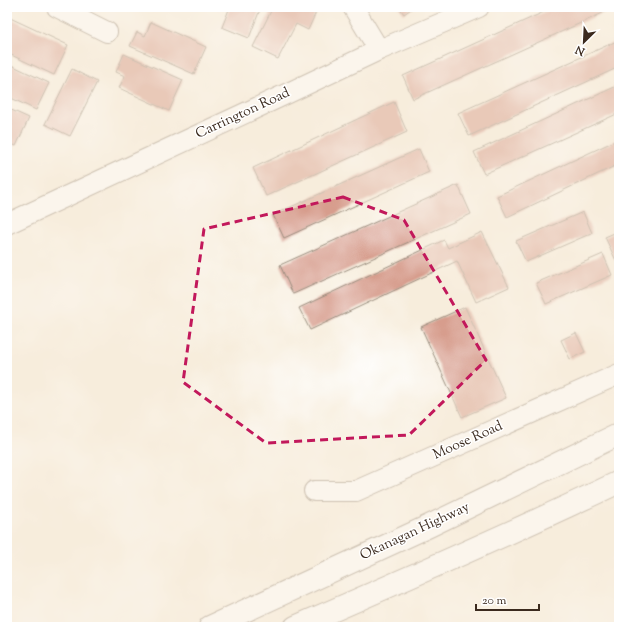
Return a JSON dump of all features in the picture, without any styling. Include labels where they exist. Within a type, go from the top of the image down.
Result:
[{"type":"highway","name":"Okanagan Highway","points":[[210,627],[429,526],[619,434]]},
{"type":"highway","points":[[570,505],[619,467]]},
{"type":"highway","points":[[295,627],[428,570],[619,482]]},
{"type":"street","points":[[57,7],[107,32]]},
{"type":"street","points":[[353,7],[379,50]]},
{"type":"street","name":"Carrington Road","points":[[7,224],[284,96],[379,50],[479,7]]},
{"type":"street","name":"Moose Road","points":[[314,491],[356,491],[619,374]]},
{"type":"highlighted area","points":[[343,197],[404,220],[486,360],[409,435],[266,443],[183,382],[204,229]]},
{"type":"building","points":[[230,7],[261,7],[249,38],[222,27]]},
{"type":"building","points":[[273,7],[287,7],[294,11],[296,7],[310,7],[317,10],[308,30],[296,24],[278,59],[253,47]]},
{"type":"building","points":[[399,7],[414,7],[404,14]]},
{"type":"building","points":[[555,7],[616,7],[413,99],[403,76]]},
{"type":"building","points":[[8,17],[68,45],[54,75],[7,53]]},
{"type":"building","points":[[151,22],[206,47],[194,74],[130,46],[137,32],[145,36]]},
{"type":"building","points":[[619,40],[619,67],[469,136],[458,113]]},
{"type":"building","points":[[124,54],[183,80],[169,111],[119,88],[125,76],[116,72]]},
{"type":"building","points":[[7,63],[49,83],[36,110],[7,96]]},
{"type":"building","points":[[72,69],[97,82],[70,136],[45,124]]},
{"type":"building","points":[[619,85],[619,113],[484,174],[474,152]]},
{"type":"building","points":[[394,102],[407,132],[266,196],[253,168]]},
{"type":"building","points":[[7,108],[29,118],[16,146],[7,142]]},
{"type":"building","points":[[619,139],[619,164],[507,217],[497,196]]},
{"type":"building","points":[[419,149],[429,172],[284,238],[273,215]]},
{"type":"building","points":[[458,185],[471,214],[293,294],[280,265]]},
{"type":"building","points":[[583,212],[592,233],[526,262],[516,241]]},
{"type":"building","points":[[619,231],[619,267],[605,237]]},
{"type":"building","points":[[482,232],[509,287],[476,302],[457,261],[310,330],[299,308],[444,240],[448,248]]},
{"type":"building","points":[[603,254],[612,275],[546,304],[536,283]]},
{"type":"building","points":[[465,307],[506,398],[462,417],[421,327]]},
{"type":"building","points":[[576,333],[585,352],[570,359],[561,340]]}]
